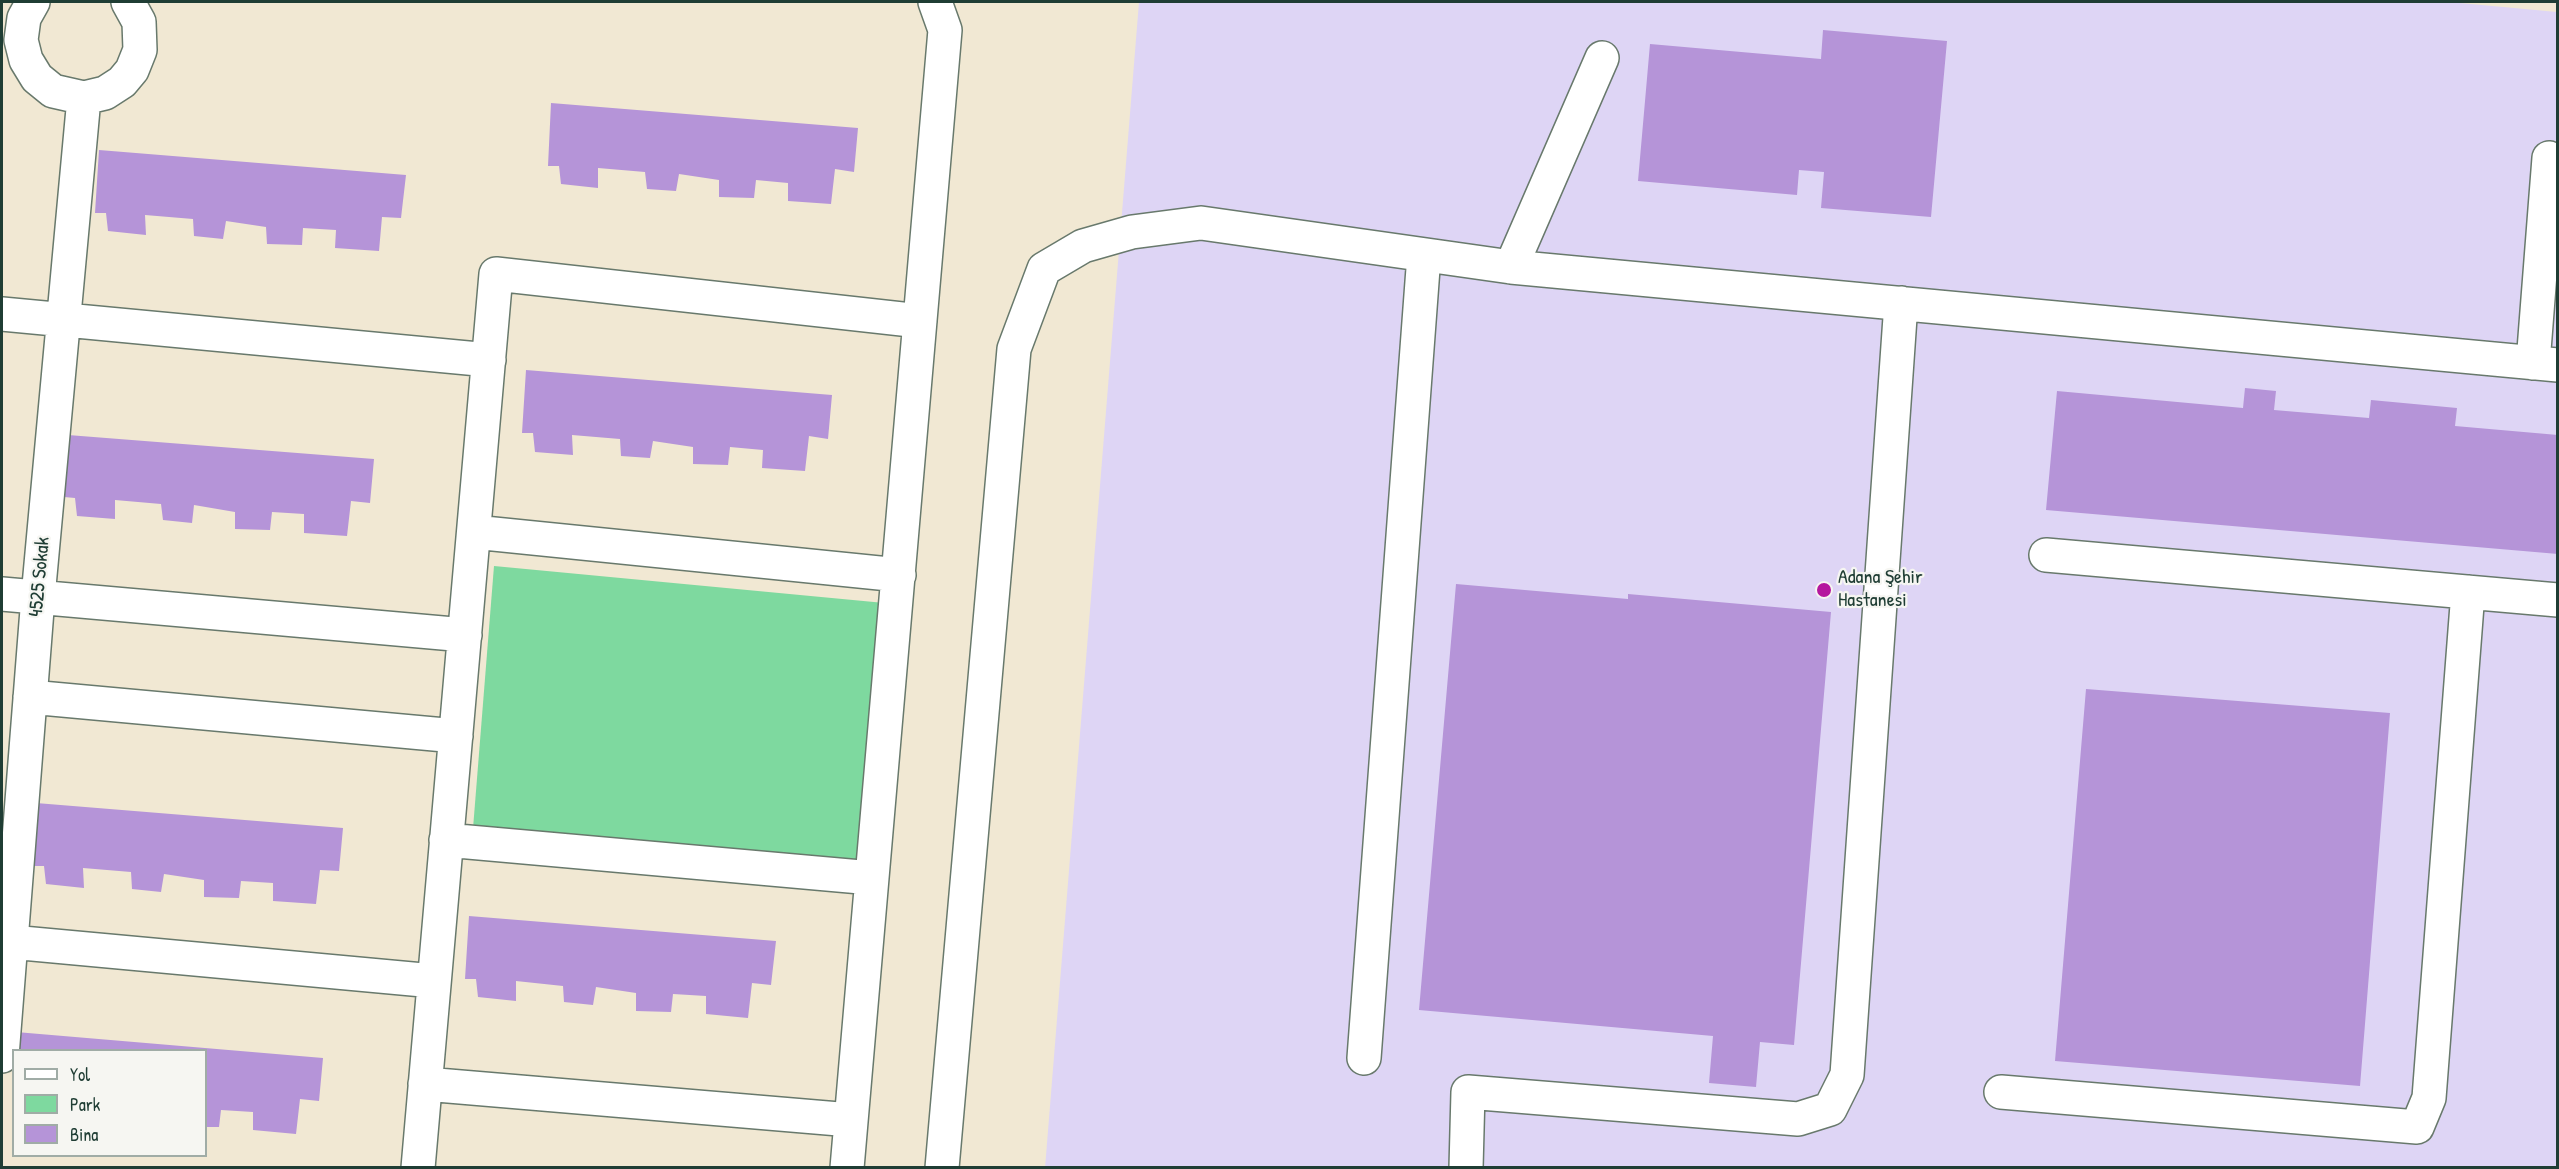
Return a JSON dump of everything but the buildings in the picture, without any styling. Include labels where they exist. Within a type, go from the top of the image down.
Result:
[{"type":"street","points":[[20,13],[21,40],[26,60],[37,78],[63,95],[84,98],[105,93],[122,82],[132,70],[140,50],[139,22],[128,2]]},
{"type":"street","points":[[847,1167],[945,30],[935,2]]},
{"type":"street","points":[[1511,267],[1602,58]]},
{"type":"street","name":"4525 Sokak","points":[[2,1056],[11,942],[11,821],[30,697],[84,98]]},
{"type":"street","points":[[942,1167],[1014,349],[1044,269],[1083,246],[1132,232],[1201,223],[1511,267],[2545,364],[2549,158]]},
{"type":"street","points":[[1364,1058],[1424,255]]},
{"type":"street","points":[[418,1167],[496,274],[920,321]]},
{"type":"street","points":[[1466,1167],[1468,1092],[1798,1119],[1830,1110],[1847,1075],[1901,303]]},
{"type":"street","points":[[2,314],[64,318],[489,360]]},
{"type":"street","points":[[474,532],[899,575]]},
{"type":"street","points":[[2046,555],[2558,600]]},
{"type":"street","points":[[2001,1092],[2417,1126],[2429,1098],[2468,592]]},
{"type":"street","points":[[2,594],[465,635]]},
{"type":"street","points":[[30,697],[456,736]]},
{"type":"street","points":[[446,840],[872,878]]},
{"type":"street","points":[[11,942],[434,981]]},
{"type":"street","points":[[425,1084],[851,1120]]},
{"type":"shaded area","name":"Adana Şehir Hastanesi","points":[[1139,2],[2449,2],[2557,12],[2557,1167],[1045,1168]]},
{"type":"green space","points":[[494,566],[895,604],[871,872],[472,841]]},
{"type":"place","name":"Adana Şehir Hastanesi","points":[[1824,590]]}]
